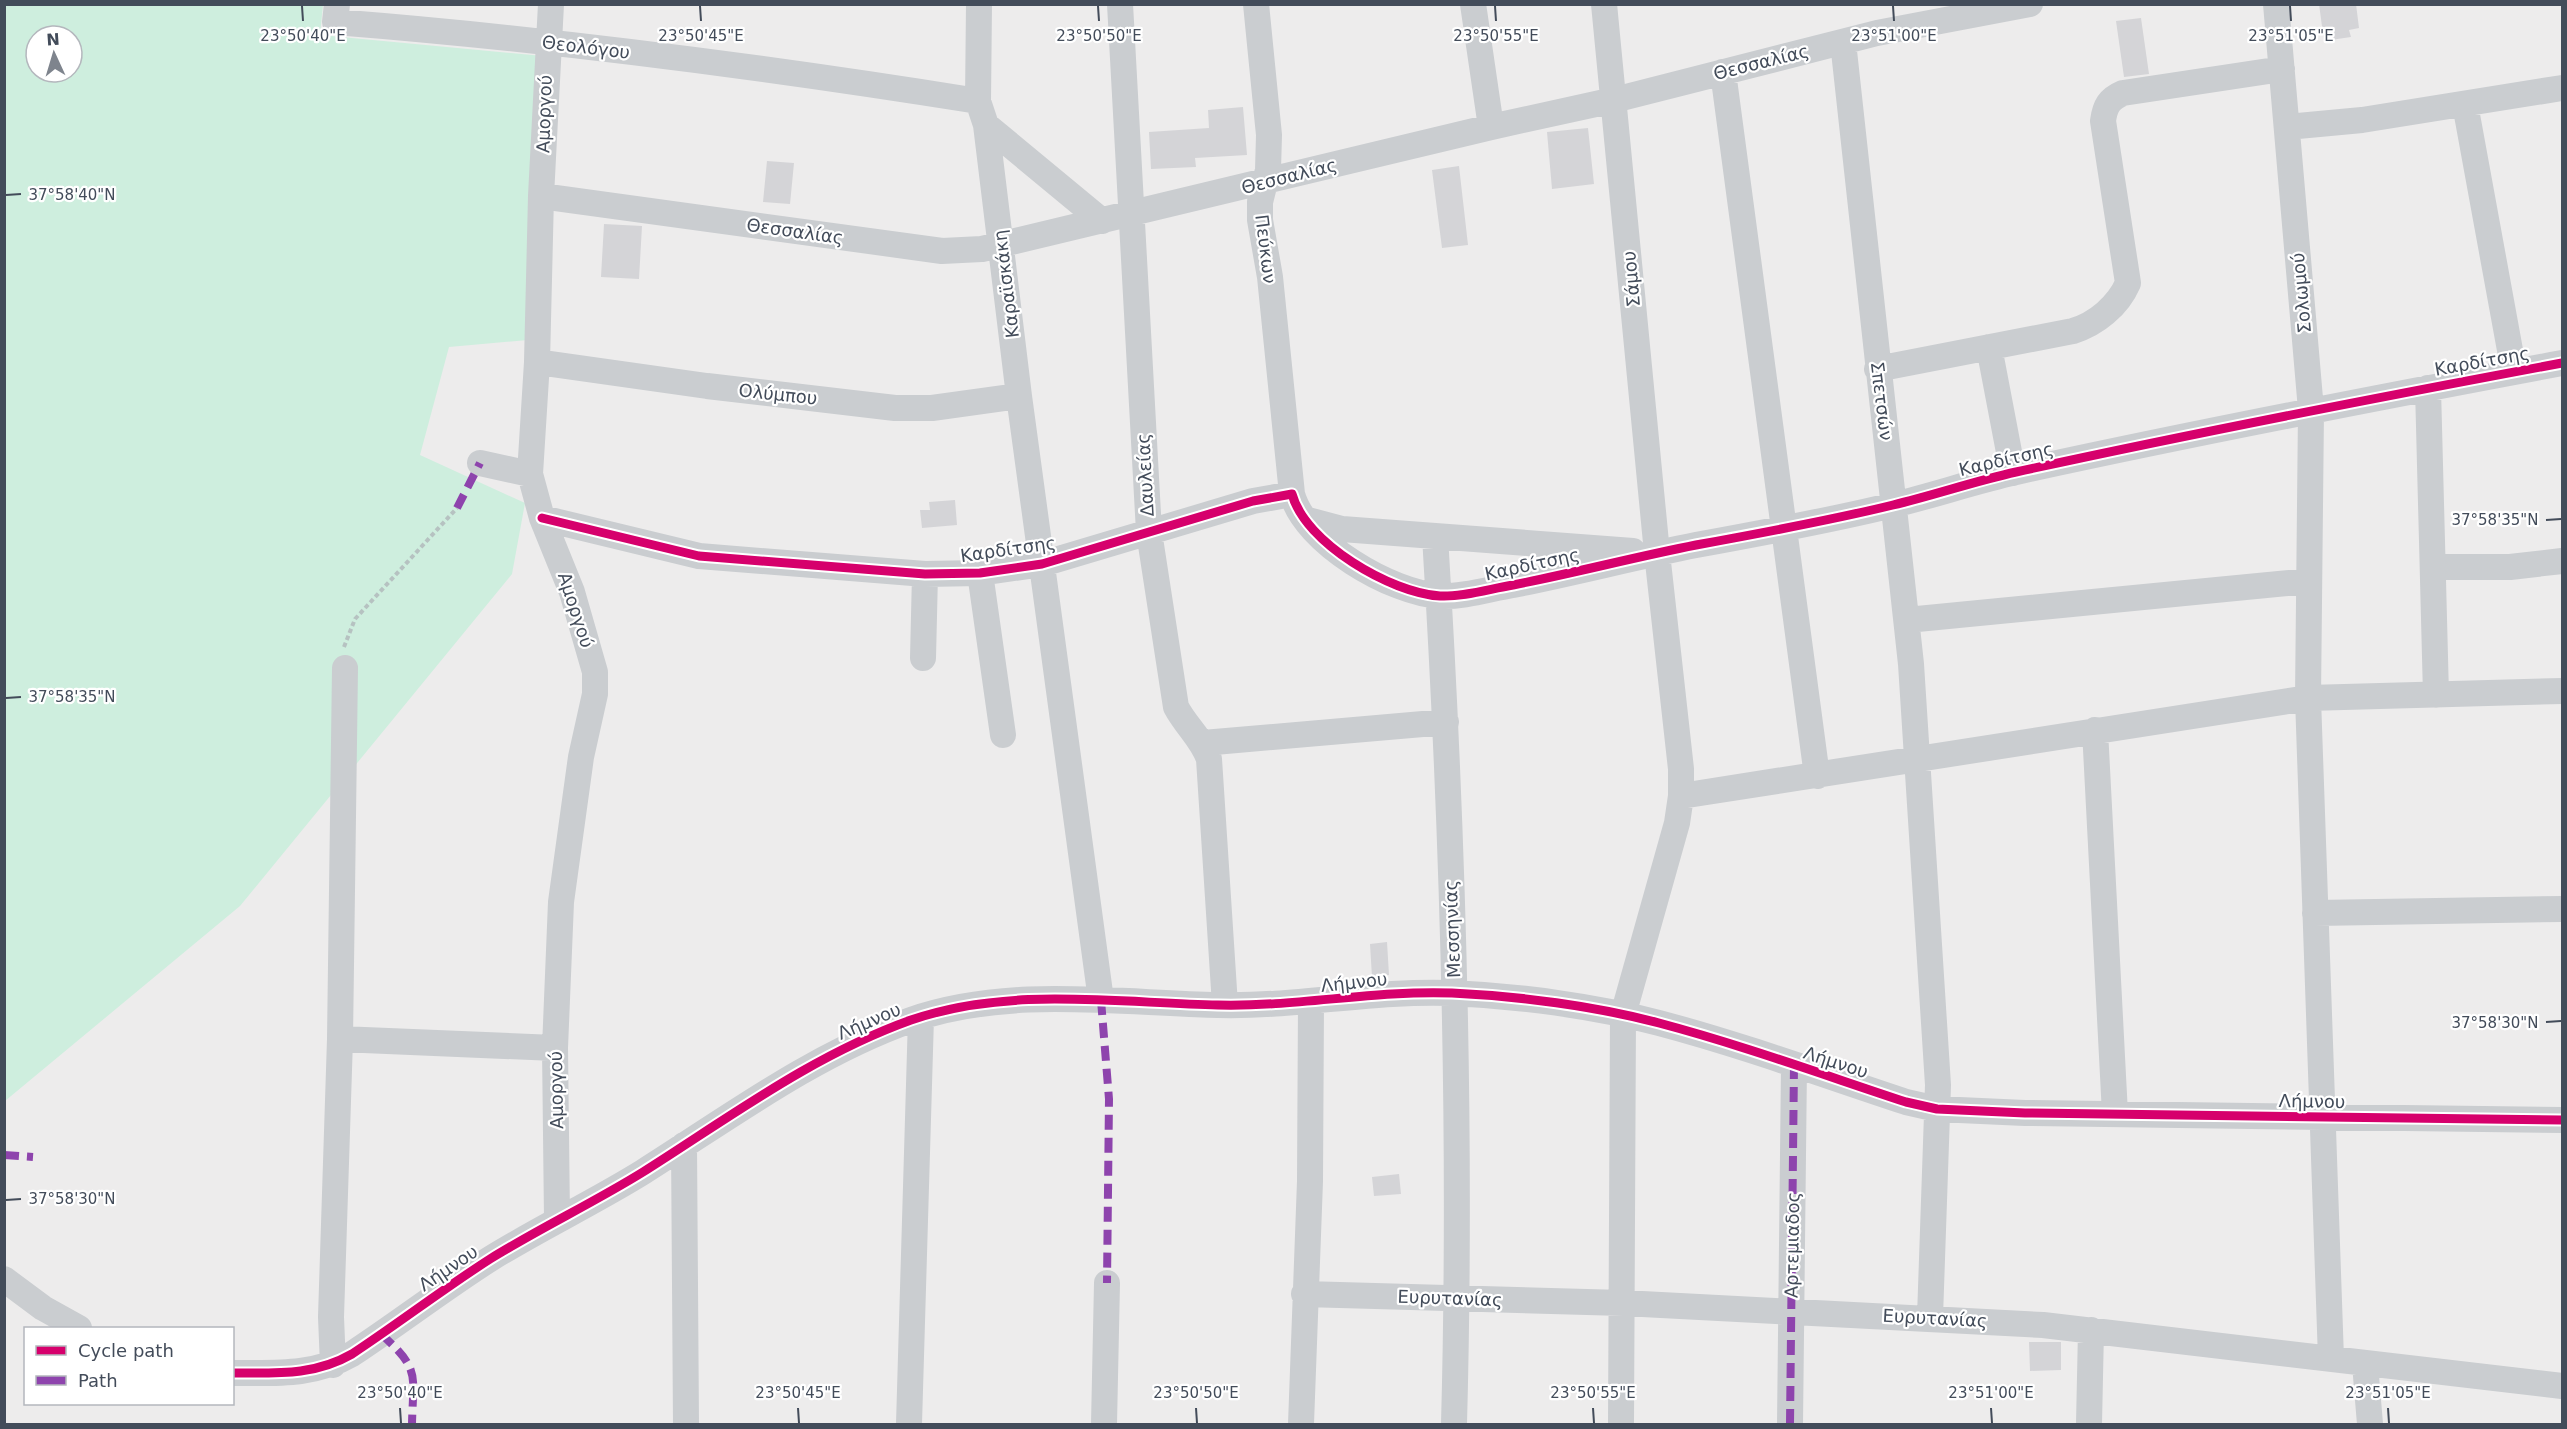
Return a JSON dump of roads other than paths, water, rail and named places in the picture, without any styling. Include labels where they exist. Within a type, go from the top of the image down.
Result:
[{"type":"street","name":"Αμοργού","points":[[551,4],[547,42],[537,362],[530,474],[542,518],[572,592],[595,672],[595,694],[582,757],[561,902],[555,1048],[557,1218]]},
{"type":"street","name":"Καραϊσκάκη","points":[[979,4],[982,113],[1002,244],[1019,396],[1101,1000]]},
{"type":"street","name":"Δαυλείας","points":[[1120,4],[1149,532],[1176,707],[1187,728],[1203,743],[1209,759],[1225,1005]]},
{"type":"street","name":"Πεύκων","points":[[1256,4],[1269,135],[1266,182],[1260,202],[1260,220],[1270,277],[1292,494]]},
{"type":"street","points":[[1473,4],[1491,127]]},
{"type":"street","name":"Σάμου","points":[[1604,4],[1657,553],[1681,769],[1681,796],[1677,823],[1623,1015],[1621,1425]]},
{"type":"street","name":"Θεσσαλίας","points":[[541,196],[942,251],[982,249],[1491,127],[1614,100],[1843,42],[1908,15],[2030,4]]},
{"type":"street","name":"Σολωμού","points":[[2276,4],[2311,410],[2307,698],[2331,1359]]},
{"type":"street","name":"Θεολόγου","points":[[336,13],[547,42],[800,72],[982,113]]},
{"type":"street","name":"Σπετσών","points":[[1843,42],[1877,369],[1895,504],[1907,620],[1917,760],[1937,1109],[1930,1317]]},
{"type":"street","points":[[1877,369],[2087,327],[2122,295],[2128,283],[2128,269],[2103,121],[2104,108],[2112,98],[2123,93],[2282,69]]},
{"type":"street","points":[[1723,72],[1817,776]]},
{"type":"street","points":[[2287,127],[2362,120],[2562,88]]},
{"type":"street","points":[[2465,104],[2514,372]]},
{"type":"street","points":[[982,113],[1102,221]]},
{"type":"street","points":[[1989,347],[2013,473]]},
{"type":"street","name":"Ολύμπου","points":[[537,362],[707,386],[895,408],[932,408],[1019,396]]},
{"type":"street","name":"Καρδίτσης","points":[[542,518],[699,556],[925,574],[980,573],[1042,564],[1253,501],[1292,494],[1306,520],[1334,547],[1366,572],[1402,588],[1438,596],[1464,594],[1543,579],[1657,553],[1784,528],[1895,504],[2013,473],[2311,410],[2562,363]]},
{"type":"street","points":[[2427,388],[2436,695]]},
{"type":"street","points":[[480,463],[530,474]]},
{"type":"street","points":[[1306,520],[1342,529],[1657,553]]},
{"type":"street","name":"Μεσσηνίας","points":[[1435,536],[1446,722],[1454,993],[1457,1298],[1454,1425]]},
{"type":"street","points":[[2433,567],[2510,567],[2562,561]]},
{"type":"street","points":[[980,573],[1003,735]]},
{"type":"street","points":[[923,658],[925,574]]},
{"type":"street","points":[[1907,620],[2309,581]]},
{"type":"street","points":[[333,1365],[332,1296],[340,1039],[345,669]]},
{"type":"street","points":[[1681,796],[2307,698],[2562,690]]},
{"type":"street","points":[[1203,743],[1446,722]]},
{"type":"street","points":[[2095,730],[2115,1114]]},
{"type":"street","points":[[2315,913],[2562,909]]},
{"type":"street","name":"Λήμνου","points":[[234,1372],[309,1371],[333,1365],[486,1262],[557,1218],[639,1175],[765,1091],[832,1054],[921,1017],[970,1005],[1101,1000],[1225,1005],[1311,1003],[1407,993],[1454,993],[1528,1000],[1658,1023],[1906,1102],[1937,1109],[2321,1118],[2562,1120]]},
{"type":"street","points":[[1301,1425],[1304,1294],[1311,1181],[1311,1003]]},
{"type":"street","points":[[909,1425],[921,1017]]},
{"type":"street","points":[[340,1039],[555,1048]]},
{"type":"street","name":"Αρτεμιαδος","points":[[1790,1425],[1794,1065]]},
{"type":"street","points":[[684,1145],[686,1425]]},
{"type":"street","points":[[4,1279],[43,1308],[76,1327]]},
{"type":"street","points":[[1104,1425],[1107,1284]]},
{"type":"street","name":"Ευρυτανίας","points":[[1304,1294],[1930,1317],[2091,1330],[2562,1386]]},
{"type":"street","points":[[2089,1425],[2091,1330]]},
{"type":"street","points":[[2365,1364],[2370,1425]]}]
